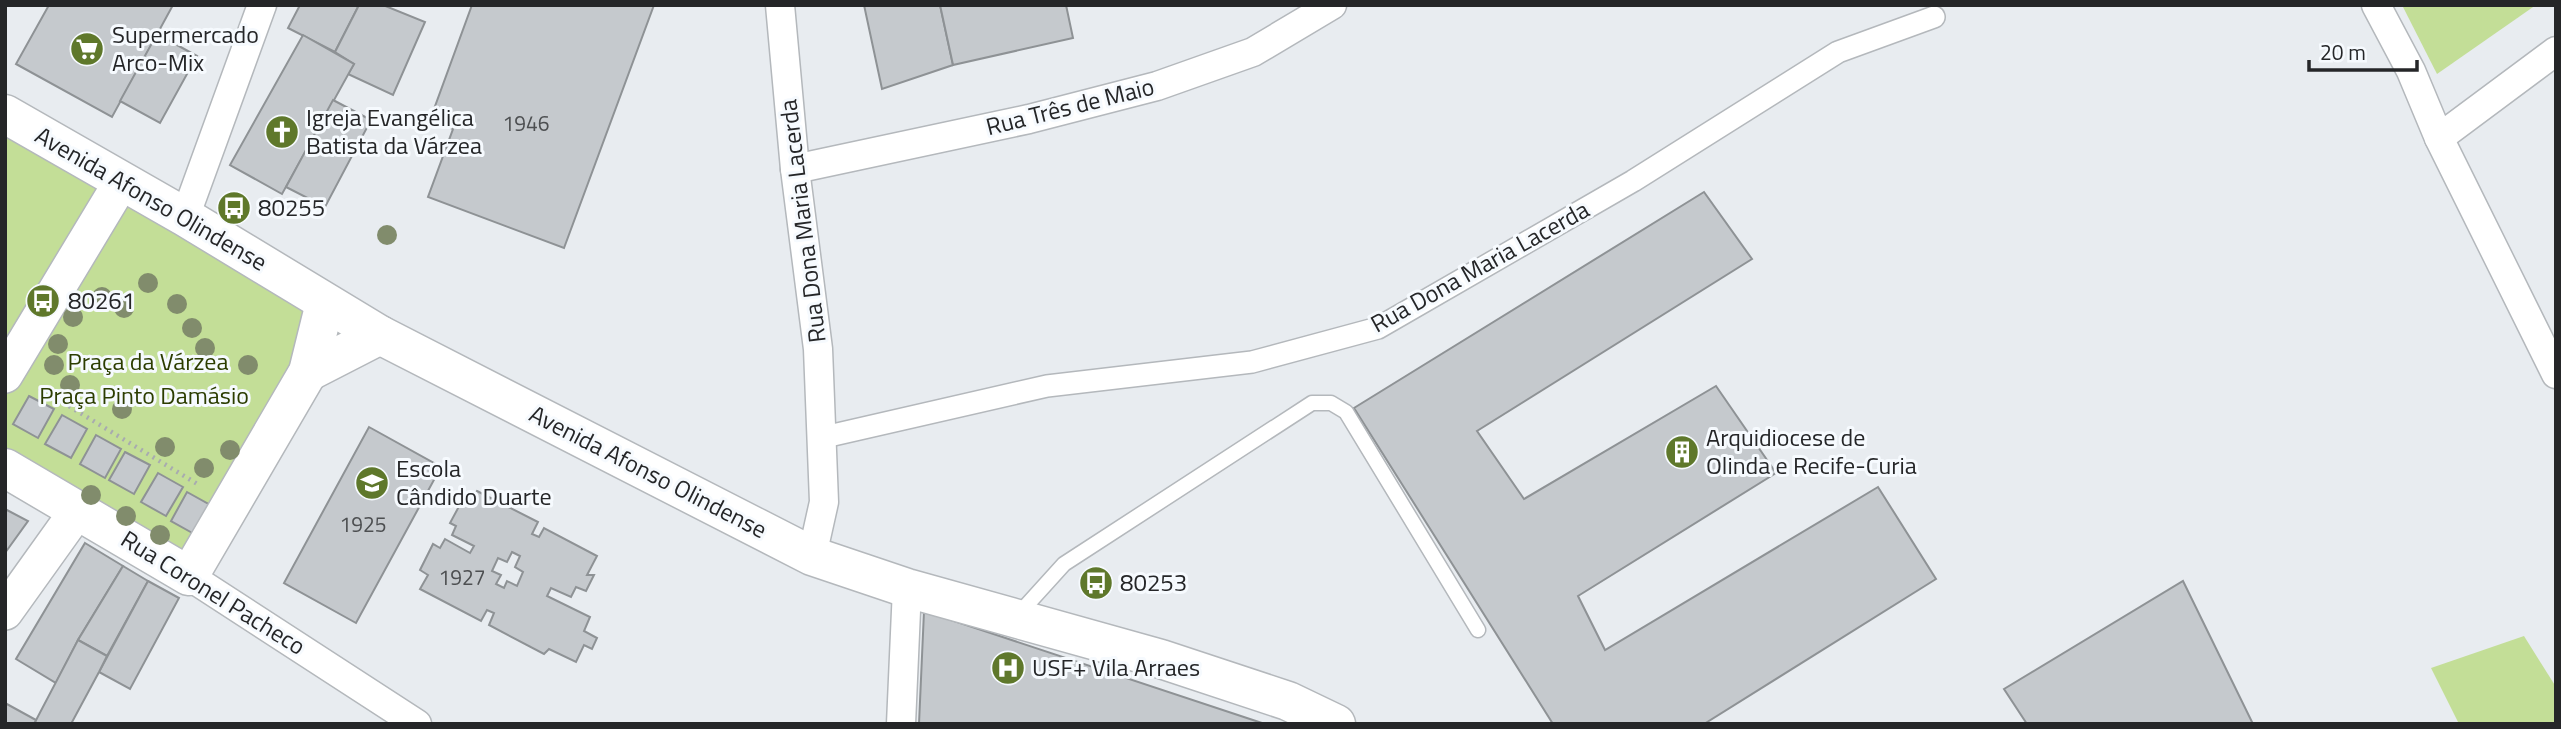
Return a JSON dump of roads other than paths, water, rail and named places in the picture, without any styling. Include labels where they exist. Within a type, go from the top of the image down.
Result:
[{"type":"main road","name":"Avenida Afonso Olindense","points":[[5,114],[185,216],[380,335],[812,556],[907,588],[1161,659],[1287,701],[1336,724]]},
{"type":"main road","points":[[190,576],[308,372],[325,303]]},
{"type":"main road","points":[[308,372],[380,335]]},
{"type":"main road","name":"Rua Coronel Pacheco","points":[[5,467],[190,576]]},
{"type":"street","points":[[185,216],[262,5]]},
{"type":"street","name":"Rua Dona Maria Lacerda","points":[[780,5],[795,169],[818,349],[824,502],[812,556]]},
{"type":"street","name":"Rua Três de Maio","points":[[795,169],[1029,119],[1157,86],[1253,52],[1332,5]]},
{"type":"street","points":[[2376,5],[2411,71],[2439,138],[2556,374]]},
{"type":"street","name":"Rua Dona Maria Lacerda","points":[[820,438],[1047,386],[1252,362],[1378,328],[1633,181],[1838,52],[1934,17]]},
{"type":"street","points":[[2439,138],[2556,51]]},
{"type":"street","points":[[7,372],[122,181]]},
{"type":"street","points":[[5,612],[78,510]]},
{"type":"street","name":"Rua Coronel Pacheco","points":[[190,576],[417,724]]},
{"type":"street","points":[[901,724],[907,588]]},
{"type":"lane","points":[[1015,618],[1064,564],[1311,403],[1331,403],[1346,412],[1478,630]]},
{"type":"place","name":"Supermercado Arco-Mix","points":[[87,49]]},
{"type":"place","name":"Igreja Evangélica Batista da Várzea","points":[[282,132]]},
{"type":"place","name":"80255","points":[[234,208]]},
{"type":"place","name":"80261","points":[[43,301]]},
{"type":"place","name":"Arquidiocese de Olinda e Recife-Curia","points":[[1682,452]]},
{"type":"place","name":"Escola Cândido Duarte","points":[[372,483]]},
{"type":"place","name":"80253","points":[[1096,583]]},
{"type":"place","name":"USF+ Vila Arraes","points":[[1008,668]]},
{"type":"park label","name":"Praça da Várzea","points":[[148,362]]},
{"type":"park label","name":"Praça Pinto Damásio","points":[[144,396]]}]
